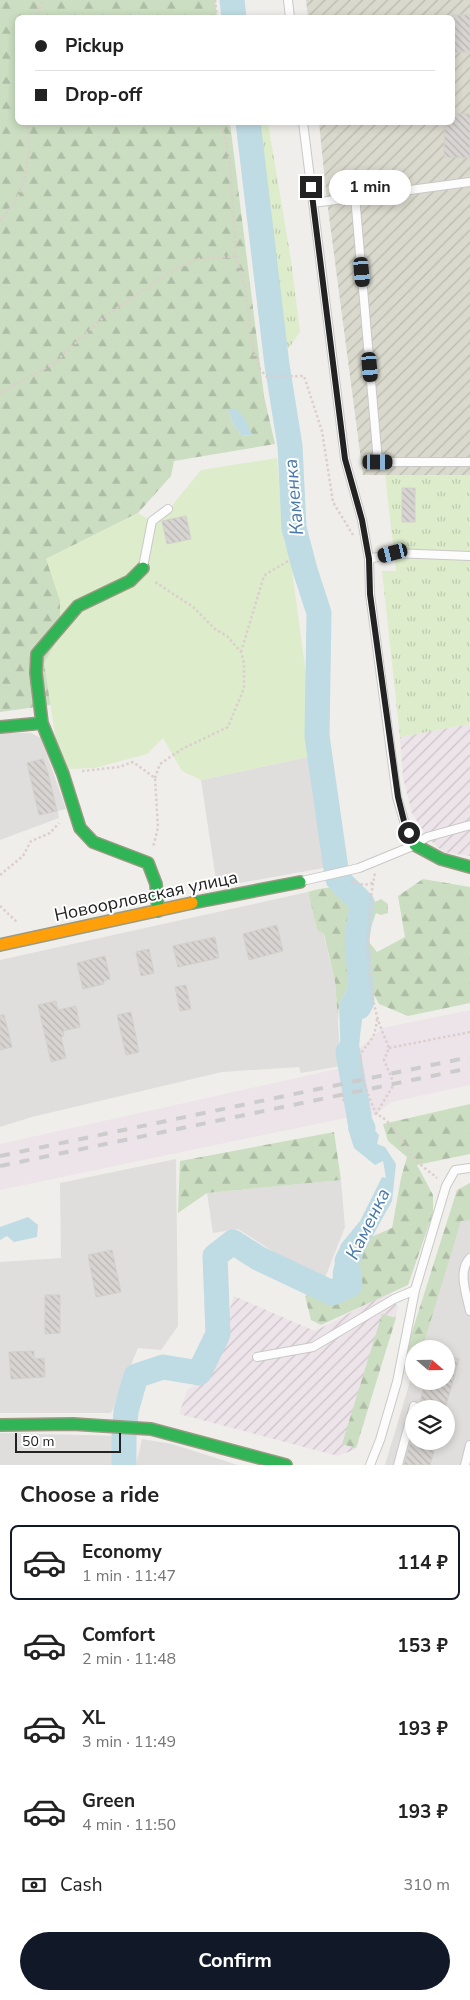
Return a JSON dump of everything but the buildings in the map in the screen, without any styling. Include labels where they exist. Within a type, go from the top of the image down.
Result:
[{"type":"street","points":[[37,654],[78,606]]},
{"type":"street","points":[[0,727],[42,723],[63,774],[80,828],[93,842],[148,863],[156,884],[158,911]]},
{"type":"street","points":[[415,845],[437,858],[455,865],[470,867]]},
{"type":"street","name":"Новоорловская улица","points":[[0,945],[300,882]]},
{"type":"street","points":[[0,1424],[73,1424],[151,1429],[286,1465]]},
{"type":"lane","points":[[288,0],[290,15]]},
{"type":"lane","points":[[303,125],[345,459],[362,520],[369,559],[370,594],[398,797],[404,821],[415,845]]},
{"type":"lane","points":[[313,203],[470,182]]},
{"type":"lane","points":[[356,196],[378,462],[470,462]]},
{"type":"lane","points":[[78,606],[130,581],[143,568],[152,521],[168,509]]},
{"type":"lane","points":[[369,559],[393,553],[470,556]]},
{"type":"lane","points":[[37,654],[36,673],[42,723]]},
{"type":"lane","points":[[300,882],[359,868],[415,845],[427,837],[470,825]]},
{"type":"lane","points":[[370,1465],[380,1440],[397,1382],[415,1290],[446,1186],[455,1170],[470,1168]]},
{"type":"lane","points":[[470,1258],[466,1262],[463,1274],[470,1312]]},
{"type":"lane","points":[[257,1357],[313,1347],[394,1299],[415,1290]]},
{"type":"lane","points":[[398,1465],[405,1439]]},
{"type":"lane","points":[[465,1465],[470,1445]]},
{"type":"path","points":[[37,15],[43,0]]},
{"type":"path","points":[[215,0],[217,15]]},
{"type":"path","points":[[0,221],[18,196],[26,175],[30,154],[28,125]]},
{"type":"path","points":[[222,125],[229,158],[236,256],[245,286],[253,351],[260,369],[266,377],[304,376],[322,431],[333,502],[354,535]]},
{"type":"path","points":[[0,393],[54,363],[104,317],[172,271],[198,259],[236,256]]},
{"type":"path","points":[[241,652],[263,579],[266,574],[290,560]]},
{"type":"path","points":[[143,568],[151,579],[194,607],[215,629],[227,636],[241,652],[244,663],[244,688],[228,728],[182,749],[160,764],[155,778],[158,828],[148,863]]},
{"type":"path","points":[[63,774],[119,767],[133,762],[155,778]]},
{"type":"path","points":[[0,874],[23,856],[31,841],[50,833],[68,815],[72,804]]},
{"type":"path","points":[[373,883],[367,934],[368,966],[378,1018],[389,1048],[384,1060],[394,1084],[376,1114]]},
{"type":"path","points":[[378,1018],[374,1036],[362,1054],[361,1062],[365,1087],[376,1114],[385,1118],[412,1156],[446,1186]]},
{"type":"path","points":[[389,1048],[470,1032]]},
{"type":"path","points":[[342,1094],[344,1104]]},
{"type":"shaded area","points":[[306,0],[470,0],[470,475],[363,475],[327,201],[319,125],[455,125],[455,15],[308,15]]},
{"type":"shaded area","points":[[470,724],[470,856],[443,852],[427,837],[412,813],[403,778],[400,737]]},
{"type":"shaded area","points":[[0,733],[31,733],[41,738],[66,809],[58,811],[59,818],[0,840]]},
{"type":"shaded area","points":[[317,755],[329,867],[217,887],[201,780]]},
{"type":"shaded area","points":[[308,892],[317,930],[323,932],[335,981],[341,1066],[301,1073],[299,1067],[222,1072],[32,1117],[0,1127],[0,960]]},
{"type":"shaded area","points":[[470,1010],[470,1085],[392,1102],[376,1114],[345,1118],[0,1190],[0,1144],[337,1069],[382,1028]]},
{"type":"shaded area","points":[[176,1159],[178,1326],[161,1350],[138,1348],[111,1413],[0,1413],[0,1262],[61,1258],[60,1183]]},
{"type":"shaded area","points":[[341,1180],[345,1227],[323,1283],[238,1229],[213,1233],[207,1193]]},
{"type":"shaded area","points":[[470,1209],[470,1465],[385,1465],[407,1390],[455,1390],[455,1340],[423,1340],[462,1210]]},
{"type":"shaded area","points":[[390,1292],[398,1308],[356,1449],[338,1456],[179,1414],[187,1390],[208,1375],[234,1296],[315,1331]]},
{"type":"shaded area","points":[[0,1433],[124,1436],[124,1465],[0,1465]]},
{"type":"shaded area","points":[[142,1439],[172,1444],[238,1465],[136,1465]]},
{"type":"green space","points":[[0,0],[215,0],[217,15],[15,15],[15,125],[230,125],[264,396],[275,444],[174,461],[171,476],[138,513],[46,559],[85,611],[50,705],[0,712]],"holes":[[[228,410],[253,436],[241,435],[233,424]]]},
{"type":"green space","points":[[248,125],[268,125],[291,260],[300,332],[277,365]]},
{"type":"green space","points":[[277,458],[284,541],[291,563],[317,755],[201,780],[182,771],[163,738],[147,754],[95,768],[69,769],[56,741],[44,663],[60,635],[60,601],[46,559],[138,513],[157,524],[201,470]]},
{"type":"green space","points":[[385,475],[470,475],[470,724],[400,737],[382,571],[396,571]]},
{"type":"green space","points":[[423,879],[470,887],[470,1003],[408,1016],[379,1004],[365,973],[357,970],[339,1004],[338,1021],[335,981],[324,934],[317,930],[308,892],[335,888],[350,895],[365,888],[375,902],[381,899],[388,904],[388,913],[381,915],[376,913],[371,927],[364,936],[377,952],[405,937],[398,896]]},
{"type":"green space","points":[[470,1104],[470,1154],[417,1165],[433,1195],[433,1213],[408,1285],[321,1325],[311,1320],[305,1296],[341,1273],[362,1241],[392,1228],[401,1178],[407,1157],[388,1141],[383,1124]]},
{"type":"green space","points":[[334,1132],[341,1180],[207,1193],[178,1213],[180,1161]]},
{"type":"green space","points":[[470,1183],[470,1220],[461,1221],[425,1340],[409,1340],[457,1190]]},
{"type":"green space","points":[[382,1314],[396,1318],[356,1448],[342,1444]]},
{"type":"water","points":[[234,408],[244,417],[253,436],[241,435],[233,424],[228,410]]},
{"type":"water","points":[[357,970],[367,982],[358,1061],[359,1084],[352,1088],[348,1071],[341,1066],[339,1004]]},
{"type":"water","points":[[350,1096],[361,1096],[367,1104],[365,1109],[366,1117],[379,1135],[377,1144],[385,1147],[396,1164],[392,1201],[365,1250],[350,1285],[332,1293],[333,1270],[341,1244],[360,1221],[382,1177],[386,1178],[383,1161],[375,1165],[354,1148],[348,1129],[352,1114],[348,1103]]},
{"type":"water","points":[[28,1217],[38,1225],[37,1237],[14,1242],[7,1236],[0,1240],[0,1227]]},
{"type":"waterway","name":"Каменка","points":[[232,0],[234,15]]},
{"type":"waterway","name":"Каменка","points":[[248,125],[277,365],[290,446],[294,528],[319,613],[317,736],[336,869]]},
{"type":"waterway","name":"Каменка","points":[[338,879],[362,903],[357,939],[362,1001],[359,1007]]},
{"type":"waterway","name":"Каменка","points":[[348,1052],[360,1122],[363,1128]]},
{"type":"waterway","name":"Каменка","points":[[124,1465],[126,1411],[136,1376],[163,1367],[199,1373],[218,1334],[215,1256],[233,1242],[258,1258],[332,1293],[350,1285],[347,1261],[350,1255]]},
{"type":"railway","points":[[0,1156],[470,1057]]},
{"type":"railway","points":[[0,1166],[470,1068]]},
{"type":"traffic: fast","points":[[42,723],[36,673],[37,654],[78,606],[130,581],[143,568]]},
{"type":"traffic: fast","points":[[0,727],[42,723],[63,774],[80,828],[93,842],[148,863],[156,884],[158,911]]},
{"type":"traffic: fast","points":[[415,845],[441,859],[470,867]]},
{"type":"traffic: fast","points":[[192,903],[300,882]]},
{"type":"traffic: fast","points":[[0,1425],[73,1424],[151,1429],[286,1465]]},
{"type":"traffic: slow","points":[[0,945],[192,903]]},
{"type":"route","points":[[311,187],[345,459],[355,490],[369,559],[370,594],[398,797],[409,833]]}]
